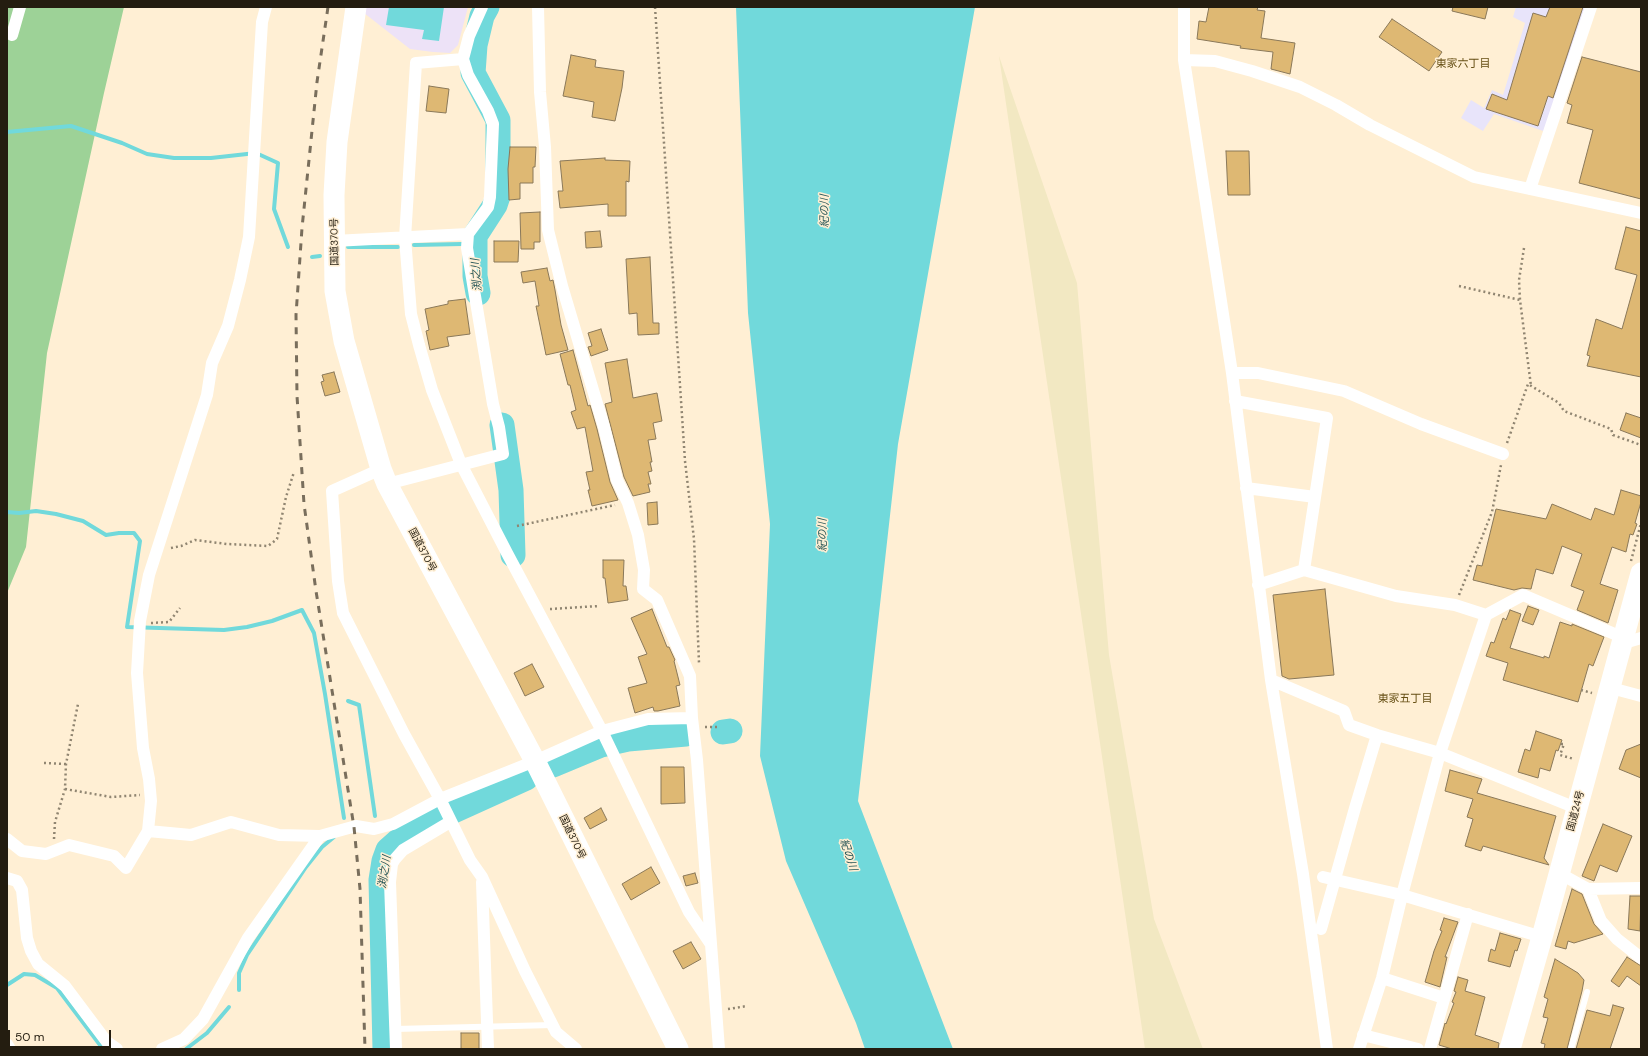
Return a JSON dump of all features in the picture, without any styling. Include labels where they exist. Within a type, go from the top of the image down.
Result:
[{"type":"highway","name":"国道370号","points":[[356,7],[337,142],[334,241],[336,291],[344,341],[384,477],[535,761],[678,1049]]},
{"type":"highway","name":"国道24号","points":[[1510,1049],[1559,875],[1603,691],[1632,638],[1641,573]]},
{"type":"street","points":[[12,35],[20,7]]},
{"type":"street","points":[[7,839],[22,851],[46,854],[70,845],[114,856],[126,868],[148,831],[150,801],[149,779],[143,748],[137,673],[140,621],[149,575],[156,551],[207,395],[212,363],[228,326],[249,237],[262,22],[266,7]]},
{"type":"street","points":[[482,7],[469,36],[463,59],[468,75],[488,111],[493,124],[490,197],[488,207],[468,234],[467,248],[502,454],[461,464],[384,477],[332,491],[338,581],[343,613],[404,734],[470,860],[482,877],[525,971],[556,1032],[576,1049]]},
{"type":"street","points":[[538,7],[540,92],[548,230],[562,286],[604,426],[617,480],[628,503],[640,547],[644,570],[643,589],[657,600],[690,676],[692,718],[697,760],[719,1049]]},
{"type":"street","points":[[1184,7],[1184,60],[1232,373],[1271,680],[1303,874],[1327,1049]]},
{"type":"street","points":[[1530,189],[1591,7]]},
{"type":"street","points":[[463,59],[416,63],[405,238],[411,314],[432,390],[461,464],[603,734],[689,912],[710,943]]},
{"type":"street","points":[[1184,60],[1215,61],[1252,71],[1300,87],[1469,175],[1641,213]]},
{"type":"street","points":[[334,241],[468,234]]},
{"type":"street","points":[[1232,373],[1258,373],[1344,391],[1421,424],[1503,454]]},
{"type":"street","points":[[1235,401],[1327,418],[1304,570]]},
{"type":"street","points":[[1246,488],[1315,497]]},
{"type":"street","points":[[1258,585],[1304,570],[1396,596],[1455,605],[1486,615]]},
{"type":"street","points":[[1358,1049],[1382,978],[1402,895],[1440,753],[1486,615],[1523,596],[1632,638]]},
{"type":"street","points":[[1271,680],[1344,711],[1349,725],[1377,735],[1440,753],[1576,808]]},
{"type":"street","points":[[1603,691],[1641,696]]},
{"type":"street","points":[[396,1049],[390,882],[392,864],[402,850],[445,812],[535,761],[603,734],[648,719],[692,718]]},
{"type":"street","points":[[1321,929],[1377,735]]},
{"type":"street","points":[[148,831],[191,835],[231,822],[279,835],[320,836],[356,826],[374,829],[445,812]]},
{"type":"street","points":[[162,1049],[184,1038],[203,1019],[248,938],[320,836]]},
{"type":"street","points":[[1559,875],[1568,878],[1588,889],[1641,888]]},
{"type":"street","points":[[482,877],[488,1049]]},
{"type":"street","points":[[1323,877],[1402,895],[1542,937]]},
{"type":"street","points":[[7,878],[17,880],[22,890],[27,938],[31,951],[38,964],[65,986],[107,1042],[117,1049]]},
{"type":"street","points":[[1588,889],[1602,921],[1617,939],[1641,958]]},
{"type":"street","points":[[1430,1049],[1468,914]]},
{"type":"street","points":[[1382,978],[1444,998]]},
{"type":"street","points":[[1363,1035],[1418,1049]]},
{"type":"street","points":[[7,1044],[10,1049]]},
{"type":"lane","points":[[1571,1049],[1587,992]]},
{"type":"lane","points":[[395,1029],[487,1028],[553,1025]]},
{"type":"path","points":[[655,7],[684,454],[694,539],[699,665]]},
{"type":"path","points":[[1524,248],[1519,280],[1520,300],[1531,386]]},
{"type":"path","points":[[1459,286],[1520,300]]},
{"type":"path","points":[[1455,605],[1492,512],[1503,454],[1528,384],[1559,403],[1564,411],[1611,429],[1613,435],[1641,445]]},
{"type":"path","points":[[156,551],[181,546],[195,540],[227,544],[268,546],[277,539],[286,497],[294,472]]},
{"type":"path","points":[[517,526],[628,503]]},
{"type":"path","points":[[538,610],[599,606]]},
{"type":"path","points":[[149,623],[169,622],[180,608]]},
{"type":"path","points":[[1582,690],[1603,691]]},
{"type":"path","points":[[53,851],[55,822],[65,789],[66,764],[78,704]]},
{"type":"path","points":[[708,727],[717,727]]},
{"type":"path","points":[[1561,744],[1564,744],[1560,755],[1577,760]]},
{"type":"path","points":[[44,763],[66,764]]},
{"type":"path","points":[[65,789],[111,797],[140,795],[150,801]]},
{"type":"path","points":[[724,1010],[747,1006]]},
{"type":"shaded area","points":[[364,7],[468,7],[458,45],[450,53],[410,49],[364,13]]},
{"type":"shaded area","points":[[1516,7],[1588,7],[1546,132],[1494,114],[1483,131],[1461,118],[1471,100],[1484,108],[1492,90],[1503,95],[1525,23],[1513,17]]},
{"type":"green space","points":[[7,7],[124,7],[47,353],[26,547],[7,593]]},
{"type":"sand","points":[[999,56],[1077,283],[1109,655],[1154,919],[1203,1049],[1145,1049]]},
{"type":"water","points":[[389,7],[444,7],[439,41],[422,39],[424,30],[386,25]]},
{"type":"water","name":"紀の川","points":[[736,7],[975,7],[898,444],[858,801],[953,1049],[865,1049],[856,1023],[786,861],[760,756],[770,524],[748,313]]},
{"type":"building","points":[[1209,7],[1258,7],[1257,10],[1265,11],[1261,38],[1295,43],[1290,74],[1271,69],[1273,52],[1240,48],[1241,46],[1197,39],[1199,21],[1206,22]]},
{"type":"building","points":[[1453,7],[1488,7],[1485,19],[1452,11]]},
{"type":"building","points":[[1550,7],[1583,7],[1553,98],[1548,96],[1538,126],[1486,109],[1492,94],[1507,100],[1533,13],[1546,17]]},
{"type":"building","points":[[1392,19],[1442,52],[1429,71],[1379,37]]},
{"type":"building","points":[[571,55],[596,60],[595,67],[624,71],[615,121],[592,117],[594,102],[563,96]]},
{"type":"building","points":[[1582,57],[1641,72],[1641,199],[1579,183],[1593,130],[1567,123],[1572,105],[1567,103]]},
{"type":"building","points":[[429,86],[449,89],[446,113],[426,111]]},
{"type":"building","points":[[510,147],[536,147],[535,167],[533,167],[533,183],[520,183],[520,199],[509,200],[508,169]]},
{"type":"building","points":[[1226,151],[1249,151],[1250,195],[1228,195]]},
{"type":"building","points":[[605,158],[605,160],[630,161],[629,182],[626,181],[626,216],[608,216],[608,204],[560,208],[558,191],[563,191],[560,161]]},
{"type":"building","points":[[540,212],[540,242],[534,242],[534,249],[521,249],[520,213]]},
{"type":"building","points":[[1626,227],[1641,231],[1641,377],[1587,366],[1590,356],[1587,355],[1596,319],[1622,329],[1637,275],[1615,269]]},
{"type":"building","points":[[600,231],[602,247],[586,248],[585,232]]},
{"type":"building","points":[[494,241],[519,241],[518,262],[494,262]]},
{"type":"building","points":[[650,257],[653,323],[659,323],[659,334],[638,335],[637,313],[629,314],[626,259]]},
{"type":"building","points":[[547,268],[550,281],[553,280],[561,325],[568,350],[546,355],[536,306],[539,306],[535,281],[523,283],[521,272]]},
{"type":"building","points":[[465,299],[470,334],[447,337],[449,346],[430,350],[426,331],[429,330],[425,309],[448,304],[448,301]]},
{"type":"building","points":[[601,329],[608,350],[591,356],[588,347],[592,346],[588,333]]},
{"type":"building","points":[[573,350],[588,406],[590,405],[597,429],[610,482],[618,500],[592,506],[586,472],[593,471],[585,427],[577,429],[571,412],[576,410],[560,354]]},
{"type":"building","points":[[627,359],[633,398],[657,393],[662,421],[653,423],[656,439],[648,440],[652,462],[650,462],[652,471],[648,472],[651,484],[648,484],[650,492],[633,496],[624,477],[605,404],[612,402],[605,363]]},
{"type":"building","points":[[334,372],[340,392],[325,396],[321,382],[324,381],[322,375]]},
{"type":"building","points":[[1626,413],[1641,418],[1641,438],[1620,430]]},
{"type":"building","points":[[1621,490],[1641,496],[1641,502],[1635,523],[1637,524],[1633,535],[1630,534],[1626,552],[1612,547],[1600,584],[1618,590],[1608,623],[1577,610],[1584,591],[1571,586],[1582,554],[1562,546],[1553,574],[1536,569],[1531,589],[1522,588],[1514,590],[1473,580],[1477,565],[1482,566],[1496,509],[1546,519],[1552,504],[1591,520],[1595,508],[1614,515]]},
{"type":"building","points":[[657,502],[658,524],[648,525],[647,503]]},
{"type":"building","points":[[603,560],[624,560],[623,586],[626,586],[628,600],[608,603],[605,578],[603,578]]},
{"type":"building","points":[[1325,589],[1334,675],[1289,679],[1282,676],[1273,595]]},
{"type":"building","points":[[1528,606],[1539,610],[1533,625],[1522,621]]},
{"type":"building","points":[[652,609],[667,647],[669,647],[675,660],[680,685],[676,686],[680,706],[658,711],[654,711],[653,707],[635,713],[628,688],[647,683],[638,657],[647,654],[631,618]]},
{"type":"building","points":[[1510,610],[1521,614],[1510,648],[1544,658],[1544,656],[1549,658],[1560,622],[1572,626],[1572,624],[1604,637],[1593,666],[1589,664],[1578,702],[1503,680],[1508,663],[1486,656],[1491,642],[1494,643],[1503,618],[1506,620]]},
{"type":"building","points":[[532,664],[544,687],[525,696],[514,673]]},
{"type":"building","points":[[1536,731],[1562,740],[1558,751],[1556,750],[1550,771],[1540,768],[1538,778],[1518,772],[1525,749],[1530,751]]},
{"type":"building","points":[[1641,744],[1641,778],[1619,769],[1626,750]]},
{"type":"building","points":[[661,767],[684,767],[685,803],[661,804]]},
{"type":"building","points":[[1450,770],[1482,779],[1477,793],[1556,816],[1544,858],[1549,865],[1483,846],[1481,851],[1465,846],[1473,819],[1467,817],[1473,799],[1445,791]]},
{"type":"building","points":[[601,808],[607,820],[590,829],[584,818]]},
{"type":"building","points":[[1603,824],[1632,836],[1617,872],[1600,865],[1594,881],[1582,876]]},
{"type":"building","points":[[651,867],[660,883],[631,900],[622,884]]},
{"type":"building","points":[[695,873],[698,883],[686,886],[683,876]]},
{"type":"building","points":[[1572,889],[1582,894],[1594,924],[1603,934],[1574,943],[1568,941],[1566,949],[1555,946]]},
{"type":"building","points":[[1630,896],[1641,896],[1640,931],[1628,929]]},
{"type":"building","points":[[1444,918],[1458,922],[1445,957],[1447,957],[1440,987],[1425,982],[1434,951],[1442,931],[1440,930]]},
{"type":"building","points":[[1500,933],[1521,939],[1517,951],[1515,950],[1510,967],[1488,961],[1491,949],[1495,951]]},
{"type":"building","points":[[691,942],[701,959],[683,969],[673,951]]},
{"type":"building","points":[[1627,957],[1641,966],[1641,986],[1627,976],[1619,987],[1611,981]]},
{"type":"building","points":[[1555,959],[1578,973],[1584,980],[1567,1049],[1544,1049],[1545,1044],[1541,1043],[1548,1018],[1543,1017],[1548,999],[1544,997]]},
{"type":"building","points":[[1458,977],[1468,980],[1465,991],[1485,997],[1475,1035],[1499,1043],[1498,1049],[1452,1049],[1439,1045],[1445,1023],[1446,1024],[1454,1003],[1452,1002],[1456,992],[1454,991]]},
{"type":"building","points":[[1613,1005],[1624,1008],[1610,1049],[1576,1049],[1587,1010],[1610,1016]]},
{"type":"building","points":[[461,1033],[479,1033],[479,1049],[461,1049]]},
{"type":"waterway","name":"渕之川","points":[[478,293],[475,276],[475,236],[495,205],[498,196],[498,120],[473,73],[475,45],[482,16],[487,7]]},
{"type":"waterway","points":[[7,132],[71,126],[122,143],[147,154],[174,158],[211,158],[256,153],[278,163],[274,209],[288,247]]},
{"type":"waterway","points":[[414,245],[462,244]]},
{"type":"waterway","points":[[348,247],[398,247]]},
{"type":"waterway","points":[[312,257],[320,256]]},
{"type":"waterway","name":"渕之川","points":[[502,425],[511,490],[513,555]]},
{"type":"waterway","points":[[7,512],[19,513],[36,511],[56,514],[83,521],[106,535],[134,533],[140,541],[127,627],[224,630],[247,627],[272,621],[302,610],[314,633],[344,818]]},
{"type":"waterway","points":[[348,701],[359,705],[375,816]]},
{"type":"waterway","points":[[723,732],[730,731]]},
{"type":"waterway","points":[[553,765],[601,745],[628,739],[686,734]]},
{"type":"waterway","name":"渕之川","points":[[385,1049],[381,880],[384,861],[388,850],[420,826],[526,778]]},
{"type":"waterway","points":[[239,990],[239,973],[247,955],[306,867],[322,847],[334,837]]},
{"type":"waterway","points":[[7,985],[24,974],[35,975],[57,988],[103,1049]]},
{"type":"waterway","points":[[186,1049],[207,1033],[229,1007]]},
{"type":"railway","points":[[328,7],[317,82],[302,228],[296,315],[297,396],[304,504],[316,591],[354,827],[360,889],[365,1049]]},
{"type":"district","name":"東家六丁目","points":[[1463,64]]},
{"type":"district","name":"東家五丁目","points":[[1405,699]]}]
